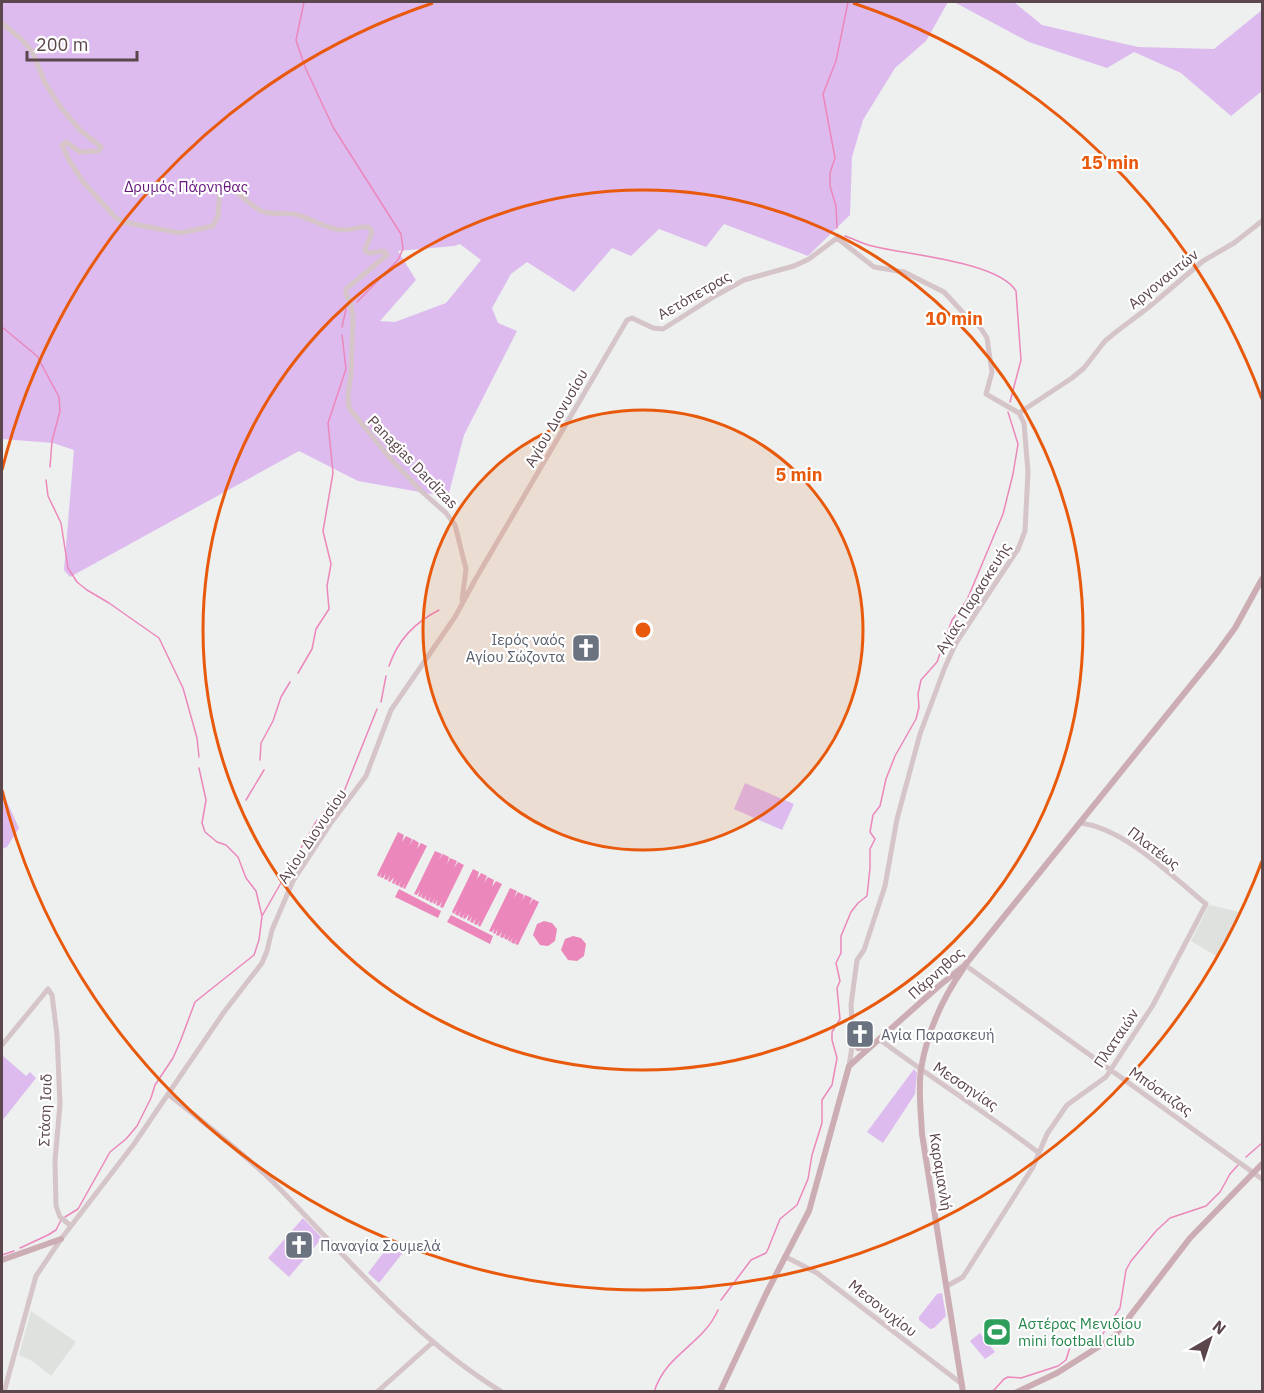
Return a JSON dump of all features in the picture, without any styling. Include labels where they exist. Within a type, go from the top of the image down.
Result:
[{"type":"main road","name":"Πάρνηθος","points":[[849,1066],[966,965],[1229,636],[1263,579]]},
{"type":"main road","name":"Καραμανλή","points":[[962,1388],[922,1134],[921,1070],[938,1013],[966,965]]},
{"type":"main road","points":[[854,1041],[858,1048],[869,1047]]},
{"type":"main road","points":[[720,1392],[767,1292],[809,1211],[849,1066]]},
{"type":"main road","points":[[1017,1392],[1057,1373],[1112,1340],[1190,1238],[1263,1164]]},
{"type":"main road","points":[[2,1260],[61,1239]]},
{"type":"street","name":"Panagias Dardizas","points":[[2,23],[32,51],[45,83],[62,109],[80,130],[101,147],[99,152],[80,152],[66,142],[62,145],[84,183],[119,220],[180,233],[204,229],[213,226],[217,221],[219,194],[223,188],[235,192],[258,210],[265,212],[298,215],[323,227],[333,229],[352,230],[365,226],[370,228],[372,233],[365,249],[366,252],[384,250],[387,255],[352,282],[346,291],[353,317],[349,408],[388,456],[453,522],[464,559],[465,579],[461,605]]},
{"type":"street","name":"Αργοναυτών","points":[[1019,413],[1072,378],[1105,341],[1203,261],[1234,243],[1263,221]]},
{"type":"street","name":"Αετόπετρας","points":[[627,320],[632,318],[653,328],[663,329],[744,280],[808,260],[837,237],[874,267],[904,272],[933,286],[952,299],[966,317],[980,327],[986,335],[992,372],[986,394],[1019,413]]},
{"type":"street","name":"Αγίου Διονυσίου","points":[[4,1392],[36,1275],[134,1144],[224,1012],[265,957],[272,930],[293,881],[331,823],[366,777],[391,710],[443,635],[627,320]]},
{"type":"street","name":"Αγίας Παρασκευής","points":[[849,1066],[854,1041],[851,1005],[857,960],[864,950],[885,886],[897,819],[920,734],[956,643],[1018,549],[1025,531],[1027,448],[1024,423],[1019,413]]},
{"type":"street","points":[[465,579],[475,580]]},
{"type":"street","name":"Πλατέως","points":[[1080,823],[1124,838],[1206,904]]},
{"type":"street","name":"Πλαταιών","points":[[946,1286],[963,1277],[1033,1167],[1047,1134],[1067,1105],[1106,1077],[1153,1005],[1206,904]]},
{"type":"street","name":"Μπόσκιζας","points":[[966,965],[1263,1179]]},
{"type":"street","name":"Στάση Ισιδ","points":[[2,1045],[48,989],[52,995],[60,1104],[55,1174],[56,1206],[60,1217],[71,1226]]},
{"type":"street","name":"Μεσσηνίας","points":[[879,1039],[1039,1153]]},
{"type":"street","points":[[168,1094],[259,1169],[362,1276],[433,1342],[502,1392]]},
{"type":"street","name":"Μεσονυχίου","points":[[786,1257],[817,1273],[962,1388]]},
{"type":"street","points":[[377,1392],[433,1342]]},
{"type":"shaded area","points":[[398,832],[404,835],[402,842],[406,836],[412,839],[409,846],[413,839],[419,843],[417,849],[421,843],[427,846],[405,889],[403,888],[405,883],[402,888],[399,886],[401,881],[398,886],[395,884],[397,879],[394,884],[392,883],[394,877],[390,882],[388,881],[390,875],[387,880],[384,879],[386,873],[383,878],[380,877],[382,872],[379,877],[377,875]]},
{"type":"shaded area","points":[[435,851],[442,854],[439,860],[443,854],[449,857],[447,864],[450,858],[457,861],[454,868],[458,862],[464,865],[443,908],[440,907],[442,901],[439,906],[436,905],[438,899],[435,904],[433,903],[435,898],[432,903],[429,901],[431,896],[428,901],[425,899],[427,894],[424,899],[421,897],[423,892],[420,897],[418,896],[420,890],[417,895],[414,894]]},
{"type":"shaded area","points":[[473,869],[479,872],[477,879],[481,873],[487,876],[484,883],[488,877],[494,880],[492,887],[496,881],[502,884],[480,927],[478,925],[480,920],[477,925],[474,924],[476,918],[473,923],[470,922],[472,916],[469,921],[467,920],[469,914],[465,919],[463,918],[465,913],[462,918],[459,916],[461,911],[458,916],[455,914],[457,909],[454,914],[452,912]]},
{"type":"shaded area","points":[[510,888],[517,891],[514,898],[518,892],[524,895],[522,901],[525,895],[532,898],[529,905],[533,899],[539,902],[518,945],[515,944],[517,939],[514,944],[511,942],[513,937],[510,942],[508,940],[510,935],[507,940],[504,938],[506,933],[503,938],[500,937],[502,931],[499,936],[496,935],[498,929],[495,934],[493,933],[495,928],[492,932],[489,931]]},
{"type":"shaded area","points":[[399,889],[441,911],[438,918],[395,897]]},
{"type":"shaded area","points":[[1209,905],[1240,912],[1216,956],[1191,941]]},
{"type":"shaded area","points":[[451,915],[493,936],[490,944],[447,922]]},
{"type":"shaded area","points":[[544,921],[552,923],[557,929],[555,941],[548,946],[540,945],[533,935],[537,924]]},
{"type":"shaded area","points":[[573,936],[581,938],[586,944],[584,956],[577,961],[568,960],[561,950],[565,939]]},
{"type":"shaded area","points":[[31,1311],[76,1342],[51,1376],[34,1362],[19,1355]]},
{"type":"green space","name":"Δρυμός Πάρνηθας","points":[[2,2],[948,2],[926,41],[895,68],[863,120],[852,157],[850,215],[808,256],[724,224],[706,247],[659,229],[631,256],[612,248],[574,292],[527,262],[511,274],[492,308],[498,323],[517,331],[464,435],[448,497],[358,481],[299,451],[70,577],[64,570],[74,450],[53,443],[2,439]],"holes":[[[460,244],[481,260],[446,303],[395,322],[380,321],[416,280],[398,251]]]},
{"type":"green space","points":[[954,2],[1014,2],[1042,25],[1138,47],[1214,49],[1262,10],[1262,91],[1231,116],[1181,73],[1134,52],[1107,68],[1029,42]]},
{"type":"green space","points":[[745,783],[794,804],[782,830],[734,809]]},
{"type":"green space","points":[[2,791],[19,828],[7,847],[2,849]]},
{"type":"green space","points":[[2,1055],[26,1076],[30,1072],[36,1078],[2,1121]]},
{"type":"green space","points":[[914,1069],[917,1073],[915,1094],[883,1143],[867,1132]]},
{"type":"green space","points":[[303,1218],[322,1238],[289,1277],[268,1258]]},
{"type":"green space","points":[[393,1240],[405,1250],[379,1283],[368,1273]]},
{"type":"green space","points":[[942,1293],[946,1316],[930,1329],[919,1320],[919,1317],[937,1294]]},
{"type":"green space","name":"Αστέρας Μενιδίου mini football club","points":[[995,1321],[1008,1335],[1000,1344],[986,1328]]},
{"type":"green space","points":[[980,1333],[995,1352],[985,1359],[970,1341]]},
{"type":"waterway","points":[[304,2],[296,40],[305,67],[333,127],[401,234],[403,249],[398,260],[357,302]]},
{"type":"waterway","points":[[837,228],[836,206],[830,186],[830,173],[835,158],[823,94],[836,61],[848,2]]},
{"type":"waterway","points":[[845,236],[872,246],[971,266],[1006,281],[1016,291],[1021,360],[1010,402]]},
{"type":"waterway","points":[[342,327],[346,309]]},
{"type":"waterway","points":[[2,327],[37,356],[59,397],[60,411],[52,441],[50,467]]},
{"type":"waterway","points":[[298,673],[312,649],[316,629],[329,609],[327,586],[331,564],[323,531],[333,473],[328,423],[346,369],[342,335]]},
{"type":"waterway","points":[[721,1300],[751,1260],[766,1253],[780,1219],[797,1205],[808,1179],[812,1155],[822,1123],[822,1100],[832,1085],[837,1058],[832,1032],[840,1019],[837,988],[840,981],[836,963],[841,953],[841,936],[851,912],[867,896],[870,849],[875,839],[870,832],[873,815],[880,806],[886,779],[895,756],[916,719],[921,680],[937,662],[952,620],[967,600],[1003,514],[1018,444],[1008,412]]},
{"type":"waterway","points":[[46,480],[48,496],[61,523],[68,568],[77,582],[87,590],[159,638],[183,688],[197,738],[199,757]]},
{"type":"waterway","points":[[389,666],[397,648],[408,633],[439,610]]},
{"type":"waterway","points":[[381,702],[386,676]]},
{"type":"waterway","points":[[260,760],[261,743],[290,682]]},
{"type":"waterway","points":[[322,814],[343,794],[377,709]]},
{"type":"waterway","points":[[199,768],[206,800],[202,823],[205,832],[217,842],[226,845],[238,857],[246,878],[256,891],[262,916]]},
{"type":"waterway","points":[[246,800],[264,770]]},
{"type":"waterway","points":[[65,1217],[78,1209],[110,1152],[137,1126],[155,1085],[173,1058],[195,1002],[254,955],[259,940],[262,916],[317,820]]},
{"type":"waterway","points":[[1246,1157],[1262,1143]]},
{"type":"waterway","points":[[988,1392],[994,1390],[1008,1377],[1021,1378],[1058,1366],[1066,1360],[1070,1347],[1079,1339],[1096,1339],[1102,1335],[1120,1308],[1126,1270],[1131,1261],[1170,1218],[1206,1206],[1220,1192],[1238,1165]]},
{"type":"waterway","points":[[20,1248],[56,1230],[61,1220]]},
{"type":"waterway","points":[[2,1255],[14,1251]]},
{"type":"waterway","points":[[654,1392],[667,1367],[703,1332],[718,1310]]},
{"type":"place","name":"Ιερός ναός Αγίου Σώζοντα","points":[[586,648]]},
{"type":"place","name":"Αγία Παρασκευή","points":[[860,1034]]},
{"type":"place","name":"Παναγία Σουμελά","points":[[299,1245]]},
{"type":"place","name":"Αστέρας Μενιδίου mini football club","points":[[997,1332]]}]
